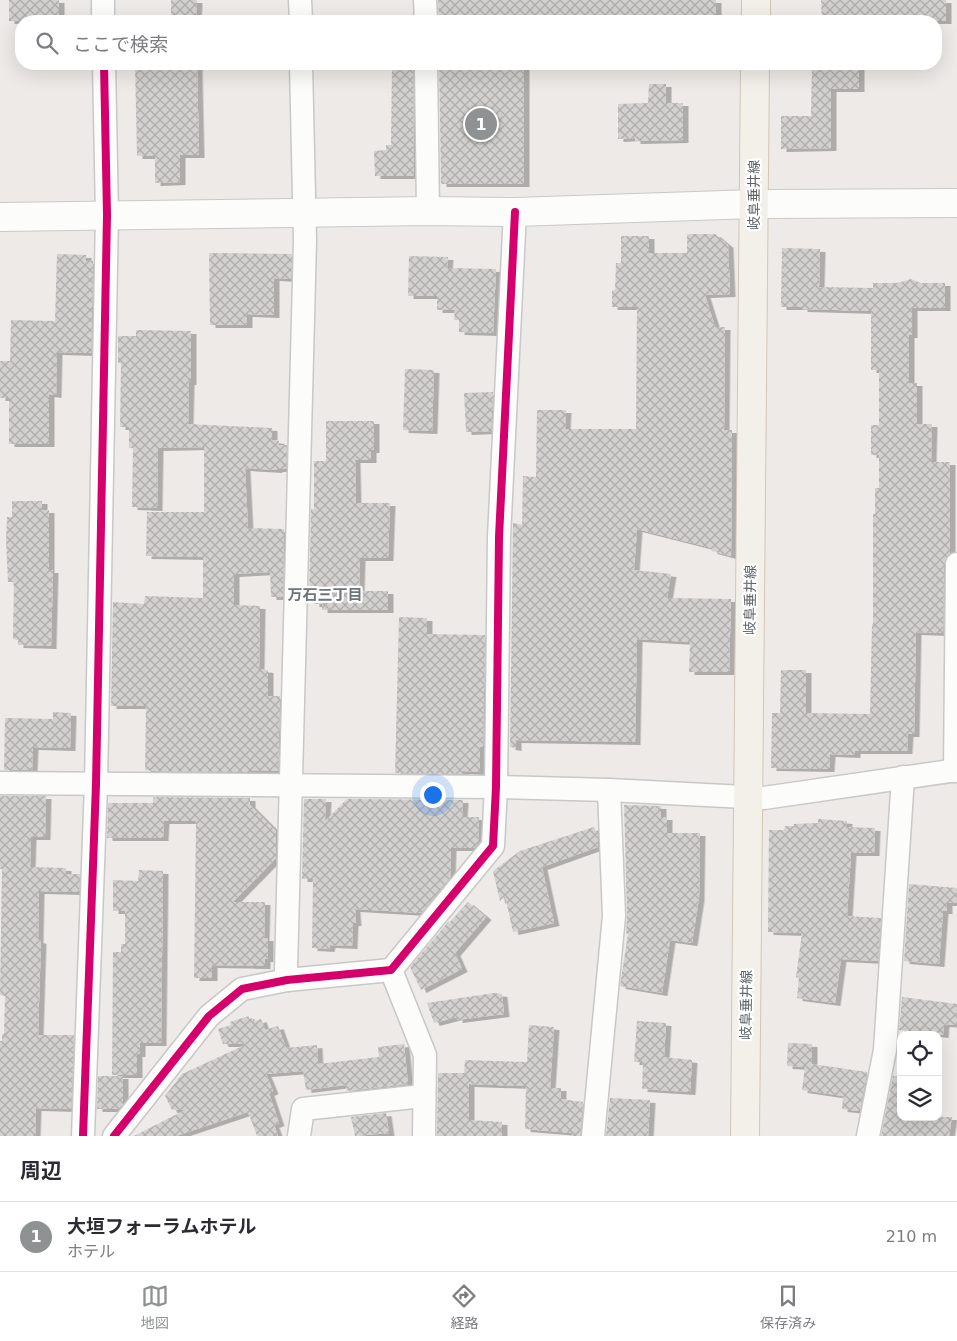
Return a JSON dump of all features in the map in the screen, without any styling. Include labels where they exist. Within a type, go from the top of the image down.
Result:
[{"type":"main road","points":[[756,0],[756,15]]},
{"type":"main road","name":"岐阜垂井線","points":[[745,1136],[755,70]]},
{"type":"street","points":[[103,0],[103,15]]},
{"type":"street","points":[[300,0],[301,15]]},
{"type":"street","points":[[425,0],[426,15]]},
{"type":"street","points":[[83,1136],[96,784],[107,215],[104,70]]},
{"type":"street","points":[[287,980],[304,212],[301,70]]},
{"type":"street","points":[[426,70],[428,211]]},
{"type":"street","points":[[0,217],[304,212],[515,212],[754,204],[957,203]]},
{"type":"street","points":[[114,1136],[209,1016],[242,988],[287,980],[391,970],[493,846],[496,787],[498,537],[515,212]]},
{"type":"street","points":[[0,783],[496,787],[609,790],[764,798],[956,770],[957,564]]},
{"type":"street","points":[[868,1136],[885,1050],[902,777]]},
{"type":"street","points":[[593,1136],[614,916],[609,790]]},
{"type":"street","points":[[391,970],[425,1055],[424,1136]]},
{"type":"street","points":[[299,1136],[303,1109],[424,1096]]},
{"type":"building","points":[[9,0],[59,0],[59,15],[15,15],[15,21],[9,21]]},
{"type":"building","points":[[171,0],[197,0],[196,15],[171,15]]},
{"type":"building","points":[[438,0],[716,0],[716,15],[439,15]]},
{"type":"building","points":[[821,0],[946,0],[946,21],[942,21],[942,15],[822,15]]},
{"type":"building","points":[[135,70],[197,70],[199,155],[180,155],[180,182],[155,183],[155,156],[137,156]]},
{"type":"building","points":[[392,70],[413,70],[414,176],[375,176],[374,151],[386,150],[386,145],[391,145]]},
{"type":"building","points":[[439,70],[524,70],[524,184],[441,184]]},
{"type":"building","points":[[812,70],[859,70],[859,89],[831,89],[831,148],[781,149],[781,116],[811,116]]},
{"type":"building","points":[[649,84],[666,84],[666,103],[683,103],[683,140],[635,141],[635,138],[618,139],[618,104],[648,103]]},
{"type":"building","points":[[687,234],[715,234],[728,245],[730,294],[705,295],[715,327],[725,327],[724,430],[732,430],[731,556],[712,551],[712,548],[637,529],[634,570],[671,574],[667,598],[731,599],[729,672],[689,672],[690,642],[637,639],[635,742],[516,740],[516,748],[510,747],[513,523],[522,525],[523,476],[536,477],[537,410],[566,410],[565,429],[636,429],[637,307],[612,307],[612,290],[615,290],[616,263],[621,263],[621,236],[649,236],[649,253],[687,253]]},
{"type":"building","points":[[782,248],[820,249],[819,287],[873,288],[873,283],[897,283],[911,279],[921,283],[945,283],[945,308],[912,308],[912,335],[909,335],[909,383],[917,383],[917,424],[932,424],[931,462],[950,462],[950,553],[944,564],[943,633],[916,632],[914,734],[908,734],[907,751],[855,751],[855,755],[830,754],[829,769],[771,768],[772,713],[780,713],[781,670],[806,670],[806,713],[870,714],[873,624],[873,514],[875,514],[875,488],[879,488],[879,455],[871,455],[871,425],[879,425],[879,370],[871,370],[871,311],[781,307]]},
{"type":"building","points":[[209,253],[292,254],[291,279],[274,278],[274,315],[247,314],[247,325],[210,325]]},
{"type":"building","points":[[57,254],[86,255],[86,261],[93,261],[91,353],[57,352],[56,395],[49,394],[49,444],[9,444],[9,398],[0,398],[0,361],[10,361],[11,320],[55,321]]},
{"type":"building","points":[[409,256],[448,257],[447,268],[496,269],[493,333],[459,332],[459,320],[454,320],[455,310],[437,310],[437,296],[408,296]]},
{"type":"building","points":[[136,330],[191,331],[191,382],[189,382],[188,424],[272,428],[272,440],[279,441],[279,445],[287,445],[286,469],[245,468],[248,528],[284,529],[283,597],[271,597],[270,572],[234,574],[234,605],[260,606],[259,669],[268,670],[268,696],[280,696],[278,771],[145,770],[146,706],[111,706],[113,602],[144,604],[145,596],[203,598],[203,557],[146,556],[147,512],[204,512],[204,447],[158,448],[157,508],[132,507],[133,448],[129,448],[129,427],[120,427],[121,363],[118,363],[118,336],[136,336]]},
{"type":"building","points":[[405,369],[434,370],[432,431],[403,430]]},
{"type":"building","points":[[493,392],[491,431],[466,432],[464,393]]},
{"type":"building","points":[[326,421],[374,421],[374,450],[371,450],[371,460],[355,460],[356,503],[390,503],[388,558],[360,558],[359,591],[388,591],[388,610],[322,610],[322,604],[314,604],[314,596],[309,596],[311,509],[314,509],[314,461],[326,461]]},
{"type":"building","points":[[12,501],[42,501],[42,510],[49,510],[49,570],[53,570],[51,646],[18,645],[18,640],[13,639],[14,582],[8,582],[6,540],[7,517],[12,517]]},
{"type":"building","points":[[399,617],[427,618],[427,634],[485,635],[483,747],[480,747],[480,772],[463,771],[463,774],[395,773]]},
{"type":"building","points":[[53,712],[71,713],[70,748],[33,747],[32,770],[4,770],[5,718],[53,719]]},
{"type":"building","points":[[0,796],[46,796],[45,837],[31,837],[30,867],[66,868],[66,874],[80,874],[79,892],[39,891],[38,940],[41,941],[38,1035],[74,1035],[71,1109],[36,1108],[35,1136],[0,1136],[0,1041],[2,1041],[2,1034],[4,1034],[5,996],[0,995],[2,869],[0,869]]},
{"type":"building","points":[[153,797],[250,798],[250,805],[276,831],[276,858],[233,902],[265,902],[264,938],[268,938],[268,959],[265,959],[265,966],[212,965],[212,978],[194,978],[196,821],[164,821],[163,838],[107,838],[108,803],[153,803]]},
{"type":"building","points":[[304,799],[326,799],[325,821],[347,799],[463,800],[462,817],[479,817],[478,843],[474,848],[451,848],[450,878],[421,913],[355,909],[356,923],[353,923],[352,946],[330,945],[329,949],[312,948],[313,879],[302,879]]},
{"type":"building","points":[[624,805],[661,806],[661,817],[667,817],[667,833],[700,833],[699,898],[692,943],[670,940],[662,993],[620,986],[628,934],[626,933]]},
{"type":"building","points":[[818,819],[847,821],[846,827],[875,828],[874,853],[851,853],[847,916],[881,918],[878,961],[841,959],[835,1003],[797,998],[799,978],[796,977],[802,933],[768,932],[769,830],[784,830],[785,826],[794,826],[794,824],[818,823]]},
{"type":"building","points":[[594,827],[598,836],[598,847],[542,867],[554,923],[513,932],[505,896],[500,901],[493,871],[520,851]]},
{"type":"building","points":[[139,870],[163,871],[161,1043],[140,1043],[140,1054],[137,1054],[137,1075],[112,1075],[113,952],[121,952],[121,944],[125,944],[125,911],[113,911],[113,880],[138,881]]},
{"type":"building","points":[[909,884],[957,888],[957,903],[947,903],[947,911],[943,911],[939,964],[904,961]]},
{"type":"building","points":[[468,902],[486,917],[455,953],[462,969],[421,990],[410,967],[449,921],[448,924]]},
{"type":"building","points":[[494,993],[502,994],[504,1014],[457,1020],[457,1017],[434,1023],[427,1003]]},
{"type":"building","points":[[902,997],[957,1004],[957,1025],[944,1024],[943,1035],[942,1031],[899,1030]]},
{"type":"building","points":[[249,1016],[249,1019],[252,1018],[253,1022],[261,1019],[265,1030],[278,1026],[286,1048],[317,1045],[318,1064],[379,1057],[378,1047],[404,1044],[408,1084],[347,1091],[346,1085],[306,1090],[303,1071],[266,1074],[273,1091],[269,1093],[279,1123],[274,1125],[278,1136],[257,1136],[248,1112],[176,1136],[134,1136],[185,1110],[172,1110],[165,1096],[182,1074],[247,1044],[223,1044],[218,1029],[231,1025],[230,1022]]},
{"type":"building","points":[[637,1021],[666,1023],[664,1057],[692,1060],[690,1092],[642,1089],[643,1062],[634,1062]]},
{"type":"building","points":[[529,1025],[554,1027],[550,1088],[561,1088],[561,1099],[583,1102],[580,1136],[572,1136],[573,1133],[525,1129],[526,1086],[469,1084],[469,1120],[502,1122],[502,1136],[437,1136],[438,1073],[464,1073],[465,1060],[527,1062]]},
{"type":"building","points":[[788,1043],[812,1044],[812,1064],[867,1072],[860,1111],[842,1109],[843,1096],[802,1090],[805,1067],[787,1066]]},
{"type":"building","points":[[98,1076],[123,1076],[123,1104],[118,1109],[97,1109]]},
{"type":"building","points":[[893,1076],[897,1076],[897,1121],[942,1121],[942,1117],[952,1117],[949,1136],[881,1136]]},
{"type":"building","points":[[610,1098],[650,1100],[648,1136],[606,1136]]},
{"type":"building","points":[[386,1113],[389,1133],[355,1136],[351,1117]]},
{"type":"cycle path","points":[[83,1136],[96,784],[107,215],[104,70]]},
{"type":"cycle path","points":[[114,1136],[209,1016],[242,989],[287,980],[391,970],[493,846],[496,787],[499,537],[515,212]]},
{"type":"place","name":"大垣フォーラムホテル","points":[[481,124]]},
{"type":"district","name":"万石三丁目","points":[[325,595]]}]
